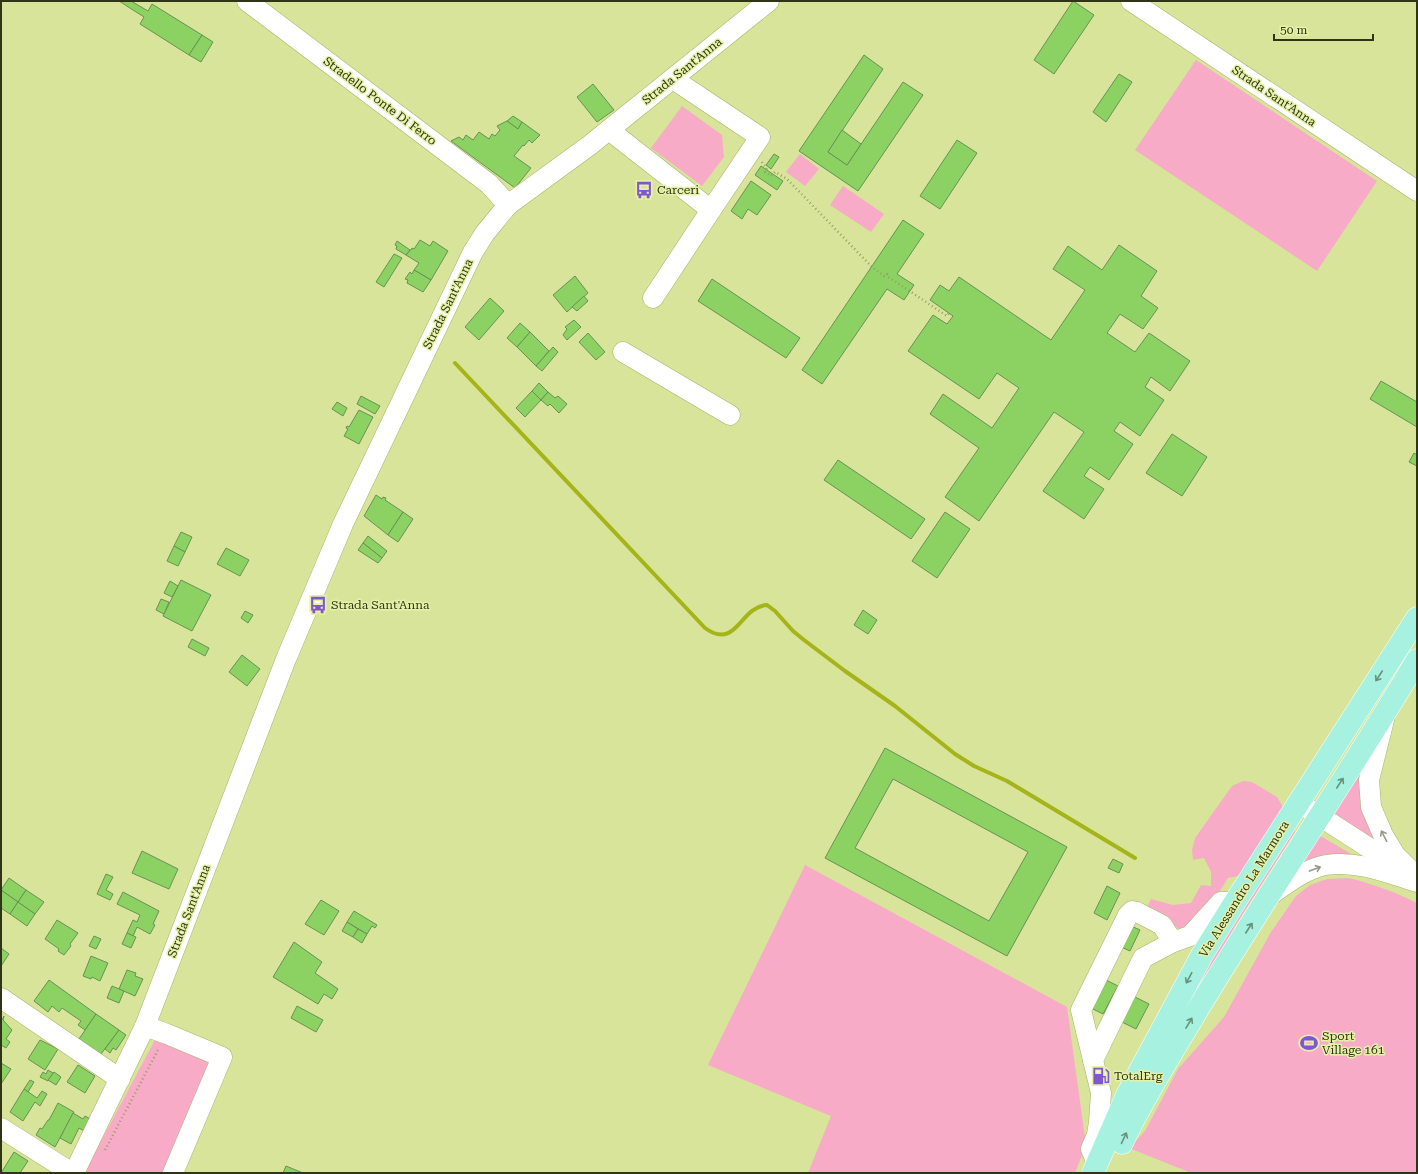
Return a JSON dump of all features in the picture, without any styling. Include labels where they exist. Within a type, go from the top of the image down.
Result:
[{"type":"main road","name":"Via Alessandro La Marmora","points":[[1099,1170],[1127,1095],[1202,955],[1298,802],[1417,618]]},
{"type":"main road","name":"Via Alessandro La Marmora","points":[[1099,1170],[1134,1116],[1228,959],[1387,711],[1417,660]]},
{"type":"street","name":"Stradello Ponte Di Ferro","points":[[247,1],[489,184],[508,205]]},
{"type":"street","name":"Strada Sant'Anna","points":[[73,1173],[120,1079],[144,1026],[286,659],[343,524],[473,252],[485,233],[508,205],[609,130],[769,1]]},
{"type":"street","name":"Strada Sant'Anna","points":[[1131,1],[1417,191]]},
{"type":"street","points":[[653,298],[760,137],[673,79]]},
{"type":"street","points":[[609,130],[711,210]]},
{"type":"street","points":[[623,352],[730,415]]},
{"type":"street","points":[[1387,711],[1369,780],[1371,807],[1383,835],[1395,855],[1417,879]]},
{"type":"street","points":[[1298,802],[1417,879]]},
{"type":"street","points":[[1269,896],[1286,883],[1325,865],[1353,864],[1417,879]]},
{"type":"street","points":[[1095,1069],[1143,958],[1168,944],[1190,936],[1221,902],[1235,902]]},
{"type":"street","points":[[1099,1170],[1091,1149],[1097,1135],[1100,1122],[1101,1093],[1081,1010],[1128,915],[1132,911],[1137,912],[1162,925],[1168,944]]},
{"type":"street","points":[[1,998],[120,1079]]},
{"type":"street","points":[[144,1026],[222,1057],[173,1173]]},
{"type":"street","points":[[1,1128],[73,1173]]},
{"type":"path","points":[[767,170],[765,172],[771,176],[775,172],[787,179],[872,266],[884,276],[887,274],[887,276],[947,316],[949,313]]},
{"type":"path","points":[[102,1155],[167,1034]]},
{"type":"shaded area","points":[[1196,60],[1377,181],[1317,271],[1135,150]]},
{"type":"shaded area","points":[[682,106],[722,135],[724,157],[702,186],[651,148]]},
{"type":"shaded area","points":[[800,154],[819,169],[805,186],[786,172]]},
{"type":"shaded area","points":[[843,186],[884,214],[871,232],[830,205]]},
{"type":"shaded area","points":[[1365,762],[1375,841],[1331,816]]},
{"type":"shaded area","points":[[1243,781],[1252,782],[1277,797],[1283,807],[1280,817],[1243,875],[1228,878],[1213,902],[1187,933],[1146,910],[1151,899],[1173,905],[1191,903],[1201,885],[1211,886],[1211,872],[1204,858],[1193,860],[1192,850],[1195,838],[1232,786]]},
{"type":"shaded area","points":[[1292,830],[1295,832],[1235,926],[1214,968],[1168,1043],[1176,1014]]},
{"type":"shaded area","points":[[1317,834],[1353,855],[1295,874]]},
{"type":"shaded area","points":[[805,865],[1067,1007],[1086,1145],[1075,1173],[808,1173],[831,1116],[708,1065]]},
{"type":"shaded area","name":"Sport Village 161","points":[[1349,878],[1384,889],[1417,903],[1417,1173],[1191,1173],[1129,1148],[1145,1131],[1178,1069],[1224,1017],[1271,932],[1296,896],[1310,885],[1327,879]]},
{"type":"shaded area","points":[[156,1038],[223,1063],[178,1173],[84,1173]]},
{"type":"building","points":[[119,1],[131,1],[148,11],[152,4],[202,35],[189,55],[140,24],[144,17]]},
{"type":"building","points":[[1073,1],[1094,15],[1054,74],[1034,60]]},
{"type":"building","points":[[202,35],[213,42],[201,62],[189,55]]},
{"type":"building","points":[[864,55],[883,69],[828,152],[847,165],[903,82],[923,95],[858,191],[799,151]]},
{"type":"building","points":[[1119,74],[1132,82],[1106,122],[1093,112]]},
{"type":"building","points":[[593,84],[614,110],[597,122],[577,97]]},
{"type":"building","points":[[513,116],[522,122],[518,129],[507,121]]},
{"type":"building","points":[[507,121],[518,129],[522,122],[540,135],[532,143],[529,140],[514,156],[531,168],[515,188],[451,141],[459,137],[463,140],[466,135],[473,140],[479,132],[489,139],[492,134],[495,136],[500,130],[497,126]]},
{"type":"building","points":[[842,130],[861,144],[847,165],[828,152]]},
{"type":"building","points":[[957,140],[977,153],[940,209],[920,196]]},
{"type":"building","points":[[774,154],[779,157],[771,169],[766,165]]},
{"type":"building","points":[[761,166],[783,181],[777,190],[755,175]]},
{"type":"building","points":[[751,181],[771,195],[757,215],[748,209],[742,219],[731,211]]},
{"type":"building","points":[[903,220],[924,234],[897,274],[914,285],[904,300],[887,289],[822,384],[802,370]]},
{"type":"building","points":[[420,240],[430,246],[433,241],[448,251],[431,280],[414,270],[419,263],[406,255],[412,248],[414,249]]},
{"type":"building","points":[[397,241],[410,250],[406,255],[396,249],[397,246],[395,245]]},
{"type":"building","points":[[1119,245],[1157,271],[1141,296],[1158,308],[1143,329],[1120,314],[1107,333],[1135,352],[1149,333],[1190,361],[1170,391],[1151,377],[1145,387],[1164,400],[1140,436],[1120,422],[1114,431],[1133,444],[1109,480],[1090,467],[1084,476],[1104,489],[1084,519],[1043,491],[1084,432],[1054,412],[979,521],[945,497],[979,448],[930,414],[943,394],[992,428],[1019,388],[997,373],[979,399],[908,351],[933,315],[947,324],[953,316],[930,300],[940,285],[949,291],[959,277],[1051,340],[1085,290],[1053,269],[1068,246],[1102,270]]},
{"type":"building","points":[[394,254],[402,258],[384,287],[376,282]]},
{"type":"building","points":[[414,270],[431,280],[423,292],[407,283],[408,280],[405,279],[410,272],[412,274]]},
{"type":"building","points":[[575,276],[588,293],[567,312],[553,295]]},
{"type":"building","points":[[712,279],[800,338],[786,358],[698,301]]},
{"type":"building","points":[[584,296],[588,301],[577,311],[572,307]]},
{"type":"building","points":[[490,298],[504,311],[479,340],[465,327]]},
{"type":"building","points":[[574,320],[581,327],[567,340],[563,335],[567,329],[565,327]]},
{"type":"building","points":[[520,323],[530,332],[517,347],[507,338]]},
{"type":"building","points":[[530,332],[549,351],[536,366],[517,347]]},
{"type":"building","points":[[588,333],[605,352],[596,360],[579,342]]},
{"type":"building","points":[[553,347],[558,352],[542,371],[536,366]]},
{"type":"building","points":[[1381,381],[1417,402],[1417,427],[1370,399]]},
{"type":"building","points":[[539,383],[548,392],[541,400],[532,391]]},
{"type":"building","points":[[532,391],[541,400],[525,417],[516,408]]},
{"type":"building","points":[[548,392],[555,398],[558,396],[567,404],[559,413],[550,404],[548,406],[541,400]]},
{"type":"building","points":[[361,396],[380,406],[375,414],[357,404]]},
{"type":"building","points":[[337,402],[347,408],[343,416],[332,409]]},
{"type":"building","points":[[359,410],[373,417],[359,444],[344,436],[348,429],[346,428],[347,426],[349,427]]},
{"type":"building","points":[[1172,434],[1207,457],[1182,496],[1146,473]]},
{"type":"building","points":[[1414,453],[1417,455],[1417,466],[1409,462]]},
{"type":"building","points":[[838,460],[925,519],[911,539],[824,480]]},
{"type":"building","points":[[376,495],[382,499],[383,497],[386,498],[385,500],[403,512],[388,535],[364,516]]},
{"type":"building","points":[[403,512],[413,519],[398,542],[388,535]]},
{"type":"building","points":[[945,512],[970,529],[937,578],[912,561]]},
{"type":"building","points":[[181,532],[192,537],[185,552],[174,546]]},
{"type":"building","points":[[368,536],[387,551],[382,558],[363,543]]},
{"type":"building","points":[[363,543],[382,558],[378,563],[358,550]]},
{"type":"building","points":[[174,546],[185,552],[178,566],[167,561]]},
{"type":"building","points":[[226,548],[249,560],[240,576],[217,564]]},
{"type":"building","points":[[181,580],[211,595],[192,631],[163,616]]},
{"type":"building","points":[[170,581],[178,586],[172,597],[164,593]]},
{"type":"building","points":[[161,599],[169,602],[164,614],[156,610]]},
{"type":"building","points":[[863,610],[877,620],[868,634],[854,625]]},
{"type":"building","points":[[245,611],[253,615],[248,623],[241,618]]},
{"type":"building","points":[[192,639],[209,648],[205,656],[188,647]]},
{"type":"building","points":[[242,655],[260,669],[247,686],[229,672]]},
{"type":"building","points":[[885,748],[1067,847],[1007,956],[825,858]],"holes":[[[893,779],[1028,852],[989,921],[855,848]]]},
{"type":"building","points":[[142,851],[178,869],[169,889],[132,873]]},
{"type":"building","points":[[1113,859],[1123,864],[1119,873],[1108,868]]},
{"type":"building","points":[[106,874],[113,877],[106,890],[113,894],[110,900],[97,894]]},
{"type":"building","points":[[9,878],[26,890],[18,902],[1,890]]},
{"type":"building","points":[[1107,886],[1120,893],[1107,920],[1094,913]]},
{"type":"building","points":[[1,890],[18,902],[10,914],[1,908]]},
{"type":"building","points":[[26,890],[44,902],[35,914],[18,902]]},
{"type":"building","points":[[123,892],[159,911],[153,924],[155,925],[150,934],[137,927],[133,936],[127,933],[133,920],[137,922],[140,915],[117,904]]},
{"type":"building","points":[[321,900],[339,911],[324,935],[305,924]]},
{"type":"building","points":[[18,902],[35,914],[27,926],[10,914]]},
{"type":"building","points":[[354,911],[377,925],[375,928],[372,926],[367,934],[347,922]]},
{"type":"building","points":[[57,920],[78,933],[64,955],[58,951],[59,949],[45,939]]},
{"type":"building","points":[[347,922],[358,929],[353,937],[342,931]]},
{"type":"building","points":[[1129,925],[1140,930],[1130,951],[1119,946]]},
{"type":"building","points":[[358,929],[367,934],[362,943],[353,937]]},
{"type":"building","points":[[127,933],[136,937],[131,948],[122,944]]},
{"type":"building","points":[[94,936],[101,939],[96,949],[89,946]]},
{"type":"building","points":[[294,942],[322,962],[315,973],[338,989],[332,999],[324,994],[318,1004],[273,977]]},
{"type":"building","points":[[1,948],[9,954],[1,966]]},
{"type":"building","points":[[91,956],[108,963],[100,981],[92,977],[91,979],[83,976]]},
{"type":"building","points":[[127,970],[136,973],[135,976],[143,979],[135,996],[119,989]]},
{"type":"building","points":[[1104,979],[1118,986],[1103,1014],[1089,1007]]},
{"type":"building","points":[[49,980],[96,1014],[85,1030],[78,1025],[81,1021],[62,1008],[59,1012],[52,1006],[48,1012],[34,1001]]},
{"type":"building","points":[[112,986],[124,991],[119,1003],[107,998]]},
{"type":"building","points":[[1117,988],[1149,1004],[1136,1029],[1104,1013]]},
{"type":"building","points":[[297,1006],[323,1020],[316,1032],[291,1018]]},
{"type":"building","points":[[96,1014],[119,1030],[101,1054],[79,1039]]},
{"type":"building","points":[[4,1016],[3,1020],[12,1030],[6,1039],[10,1042],[6,1048],[1,1045],[1,1019],[2,1020]]},
{"type":"building","points":[[119,1030],[126,1035],[116,1050],[113,1048],[110,1053],[105,1049]]},
{"type":"building","points":[[40,1040],[58,1049],[45,1070],[28,1059]]},
{"type":"building","points":[[1,1063],[11,1069],[1,1084]]},
{"type":"building","points":[[78,1065],[95,1076],[85,1093],[67,1082]]},
{"type":"building","points":[[48,1070],[53,1073],[48,1081],[40,1077],[43,1072],[46,1074]]},
{"type":"building","points":[[54,1072],[61,1077],[56,1085],[48,1080]]},
{"type":"building","points":[[30,1080],[34,1082],[28,1092],[24,1089]]},
{"type":"building","points":[[24,1089],[37,1098],[42,1091],[47,1094],[40,1106],[35,1102],[23,1121],[10,1112]]},
{"type":"building","points":[[58,1103],[74,1112],[55,1147],[36,1135],[40,1128],[42,1129],[49,1120]]},
{"type":"building","points":[[73,1113],[83,1119],[85,1116],[92,1120],[86,1132],[79,1128],[71,1144],[60,1138]]},
{"type":"building","points":[[14,1152],[28,1161],[20,1173],[1,1173]]},
{"type":"building","points":[[286,1166],[303,1173],[283,1173]]},
{"type":"waterway","points":[[455,363],[705,628],[716,634],[724,634],[738,626],[750,613],[767,605],[804,640],[895,706],[955,754],[974,766],[1007,781],[1135,858]]},
{"type":"place","name":"Carceri","points":[[644,190]]},
{"type":"place","name":"Strada Sant'Anna","points":[[318,605]]},
{"type":"place","name":"Sport Village 161","points":[[1309,1043]]},
{"type":"place","name":"TotalErg","points":[[1101,1076]]}]
